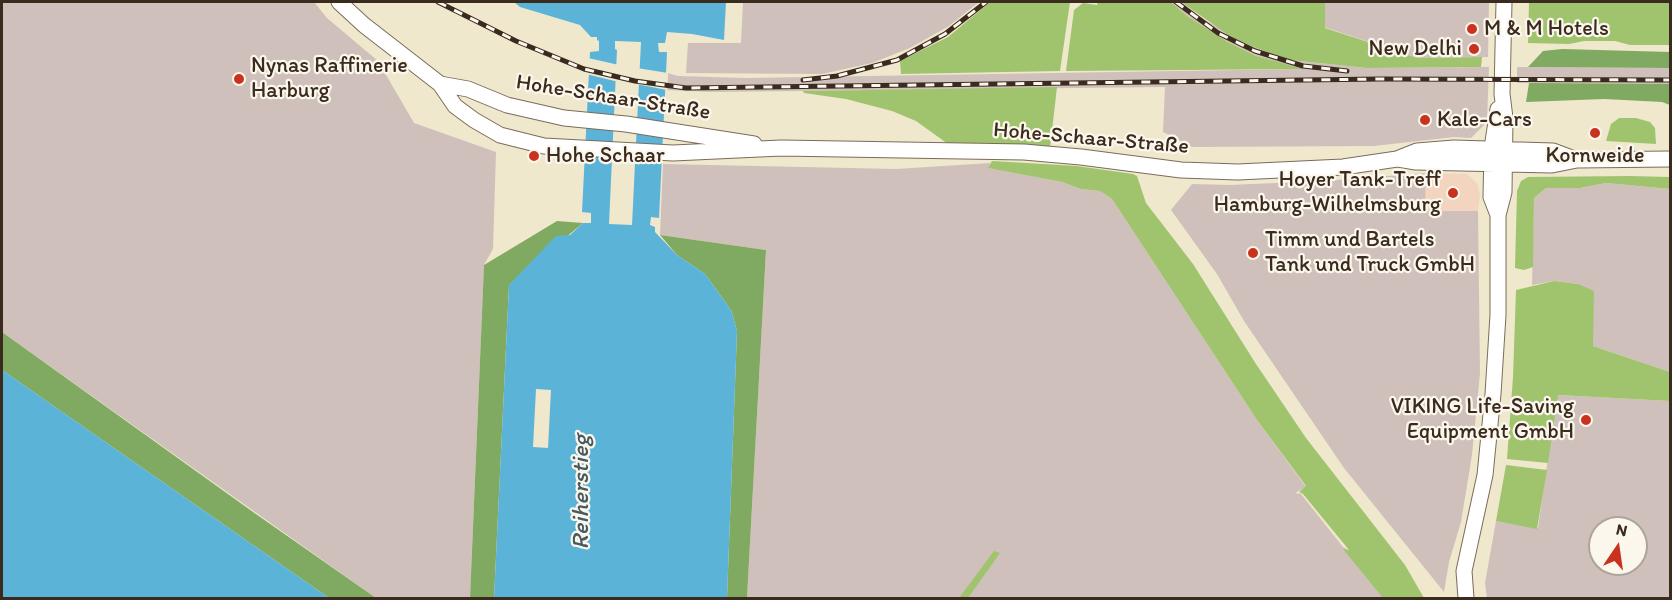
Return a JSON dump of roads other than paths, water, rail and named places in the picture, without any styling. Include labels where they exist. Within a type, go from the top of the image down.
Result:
[{"type":"main road","name":"Hohe-Schaar-Straße","points":[[339,2],[364,25],[440,84],[455,106],[474,120],[500,135],[537,145],[673,153],[781,148],[1024,152],[1181,170],[1217,171],[1305,170],[1397,159],[1416,162],[1498,156]]},
{"type":"main road","points":[[1466,598],[1464,571],[1481,494],[1491,420],[1498,315],[1498,215],[1504,199],[1498,156],[1505,118],[1502,94],[1504,2]]},
{"type":"main road","name":"Hohe-Schaar-Straße","points":[[440,84],[468,89],[507,105],[574,118],[781,148]]},
{"type":"main road","points":[[1498,156],[1552,165],[1577,160],[1671,159]]},
{"type":"water","name":"Reiherstieg","points":[[514,2],[726,2],[724,40],[667,32],[665,43],[658,43],[659,52],[667,52],[659,218],[651,217],[650,225],[655,227],[655,232],[677,255],[705,274],[731,310],[737,331],[727,598],[494,598],[509,285],[556,236],[570,235],[583,223],[591,223],[591,213],[582,212],[590,52],[599,51],[597,37],[591,37],[580,25],[520,7]],"holes":[[[615,41],[641,42],[632,225],[609,224],[617,50]]]},
{"type":"water","points":[[2,370],[329,598],[2,598]]},
{"type":"railway","points":[[438,2],[516,41],[584,69],[635,81],[686,88],[1381,79],[1670,80]]},
{"type":"railway","points":[[803,80],[837,76],[897,60],[945,34],[986,2]]},
{"type":"railway","points":[[1176,2],[1218,33],[1255,51],[1303,66],[1347,71]]},
{"type":"place","name":"M & M Hotels","points":[[1472,29]]},
{"type":"place","name":"New Delhi","points":[[1474,49]]},
{"type":"place","name":"Nynas Raffinerie Harburg","points":[[239,79]]},
{"type":"place","name":"Kale-Cars","points":[[1425,120]]},
{"type":"place","name":"Kornweide","points":[[1595,133]]},
{"type":"place","name":"Hohe Schaar","points":[[534,156]]},
{"type":"place","name":"Hoyer Tank-Treff Hamburg-Wilhelmsburg","points":[[1453,193]]},
{"type":"place","name":"Timm und Bartels Tank und Truck GmbH","points":[[1253,253]]},
{"type":"place","name":"VIKING Life-Saving Equipment GmbH","points":[[1586,420]]}]
